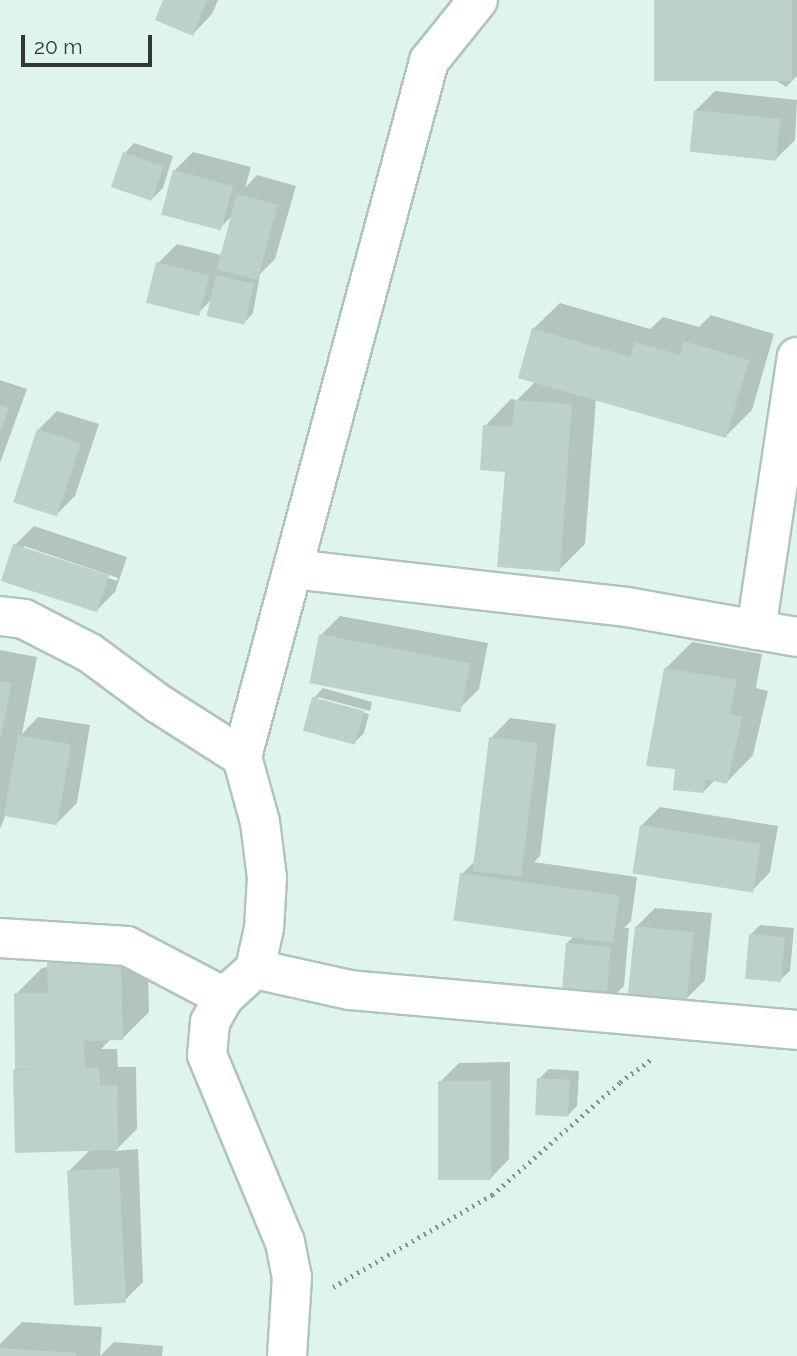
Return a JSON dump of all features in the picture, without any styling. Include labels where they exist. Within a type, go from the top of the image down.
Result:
[{"type":"street","points":[[287,1356],[292,1277],[285,1242],[207,1055],[210,1022],[224,996],[255,969],[264,928],[267,878],[260,822],[242,758],[429,61],[478,0]]},
{"type":"street","points":[[756,630],[797,357]]},
{"type":"street","points":[[293,569],[627,607],[797,637]]},
{"type":"street","points":[[0,616],[24,619],[90,653],[159,704],[242,758]]},
{"type":"street","points":[[0,938],[127,946],[224,996]]},
{"type":"street","points":[[255,969],[350,990],[797,1030]]},
{"type":"path","points":[[289,1313],[492,1195],[620,1082],[704,1022]]},
{"type":"building","points":[[163,0],[207,0],[193,36],[155,20]]},
{"type":"building","points":[[654,0],[792,0],[792,81],[654,81]]},
{"type":"building","points":[[694,110],[781,119],[776,161],[690,152]]},
{"type":"building","points":[[123,152],[164,166],[152,201],[111,187]]},
{"type":"building","points":[[173,170],[233,186],[221,230],[161,214]]},
{"type":"building","points":[[237,194],[278,205],[257,280],[217,269]]},
{"type":"building","points":[[156,262],[209,275],[199,316],[146,303]]},
{"type":"building","points":[[216,275],[254,284],[245,325],[207,316]]},
{"type":"building","points":[[532,328],[630,357],[635,342],[680,355],[683,341],[749,360],[726,438],[518,378]]},
{"type":"building","points":[[515,400],[572,404],[560,572],[497,567],[505,472],[480,470],[483,425],[512,427]]},
{"type":"building","points":[[0,405],[9,408],[0,432]]},
{"type":"building","points":[[37,429],[81,443],[57,516],[13,502]]},
{"type":"building","points":[[13,544],[109,575],[97,612],[1,581]]},
{"type":"building","points":[[319,634],[470,663],[461,712],[309,683]]},
{"type":"building","points":[[664,668],[737,680],[730,714],[742,717],[727,784],[706,779],[704,793],[673,790],[675,769],[646,766]]},
{"type":"building","points":[[0,681],[12,683],[1,736],[0,736]]},
{"type":"building","points":[[312,697],[364,711],[355,745],[303,731]]},
{"type":"building","points":[[18,735],[71,744],[57,825],[4,816]]},
{"type":"building","points":[[489,737],[538,743],[521,877],[473,871]]},
{"type":"building","points":[[640,825],[760,844],[753,892],[632,873]]},
{"type":"building","points":[[460,873],[619,895],[613,943],[453,921]]},
{"type":"building","points":[[635,926],[694,932],[686,1001],[628,995]]},
{"type":"building","points":[[749,934],[785,937],[781,982],[745,979]]},
{"type":"building","points":[[566,943],[611,947],[606,1007],[561,1003]]},
{"type":"building","points":[[121,961],[123,1040],[84,1041],[85,1068],[99,1067],[100,1086],[117,1085],[118,1150],[15,1153],[13,1070],[47,1069],[15,1069],[14,993],[48,993],[47,963]]},
{"type":"building","points":[[537,1078],[570,1080],[568,1117],[535,1115]]},
{"type":"building","points":[[438,1081],[491,1081],[491,1180],[438,1180]]},
{"type":"building","points":[[119,1168],[126,1303],[74,1306],[67,1171]]},
{"type":"building","points":[[0,1348],[77,1353],[76,1356],[0,1356]]}]
